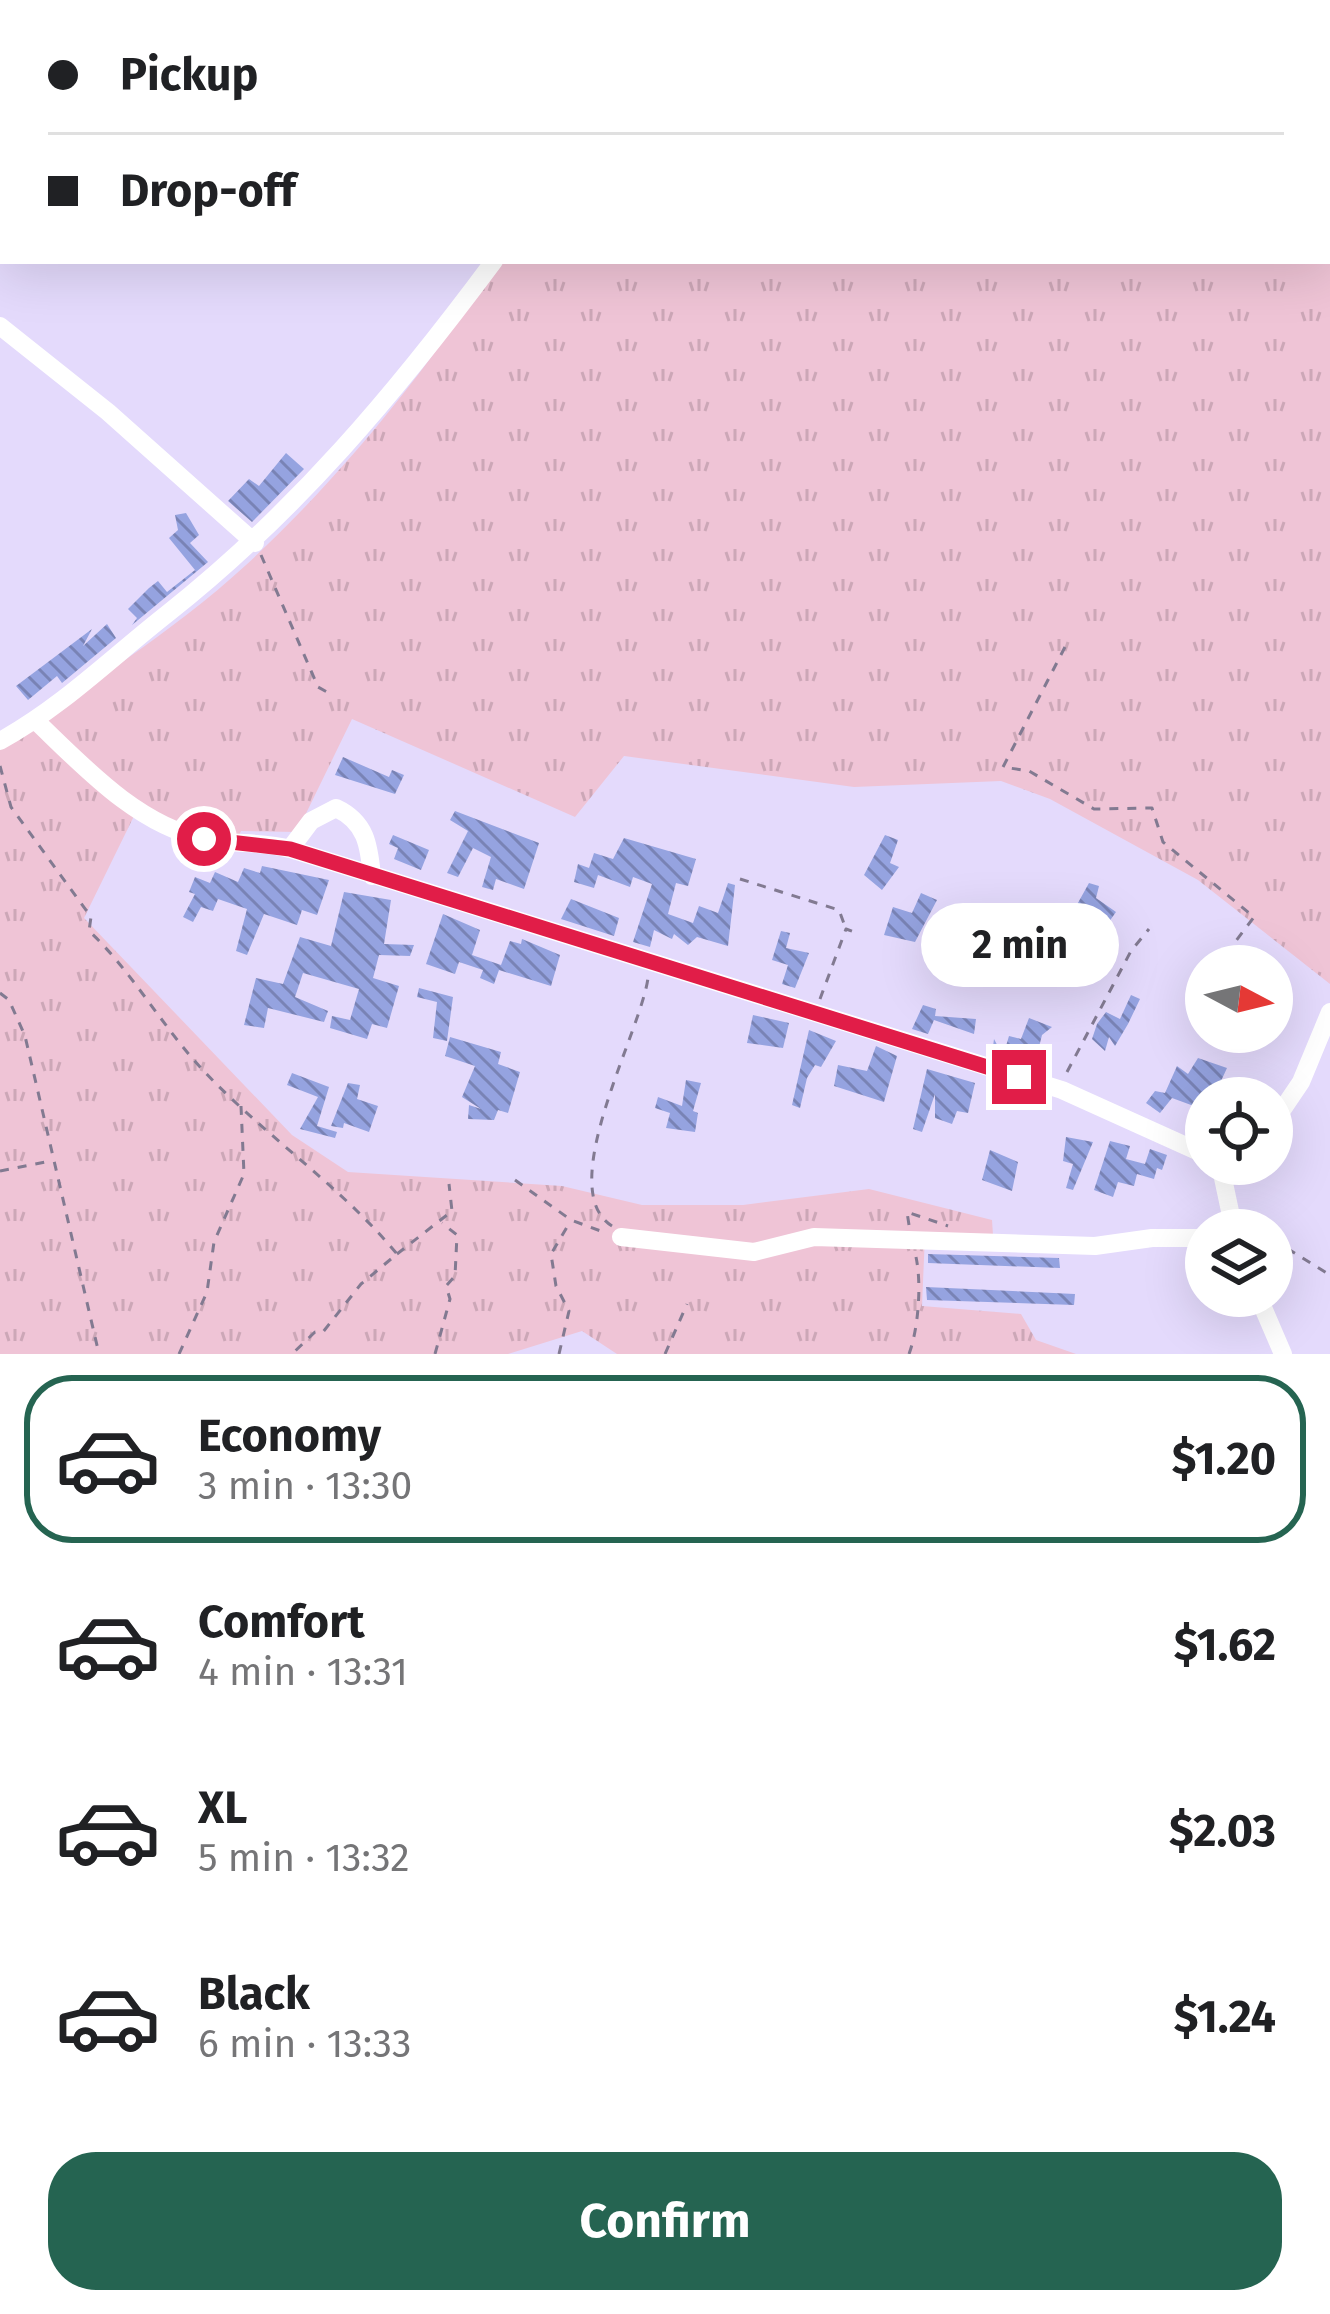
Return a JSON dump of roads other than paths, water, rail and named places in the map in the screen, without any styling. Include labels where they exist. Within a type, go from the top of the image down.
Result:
[{"type":"street","points":[[0,741],[36,721],[255,543],[369,424],[492,264]]},
{"type":"street","points":[[0,326],[108,412],[255,543]]},
{"type":"street","points":[[36,721],[89,772],[141,812],[204,839],[290,849],[649,964],[817,1012],[1062,1090],[1185,1146]]},
{"type":"street","points":[[290,849],[310,821],[336,808],[351,815],[364,832],[372,876]]},
{"type":"street","points":[[1293,1094],[1330,1012]]},
{"type":"street","points":[[621,1237],[754,1252],[814,1237],[1095,1246],[1185,1238]]},
{"type":"street","points":[[1267,1317],[1282,1350]]}]
